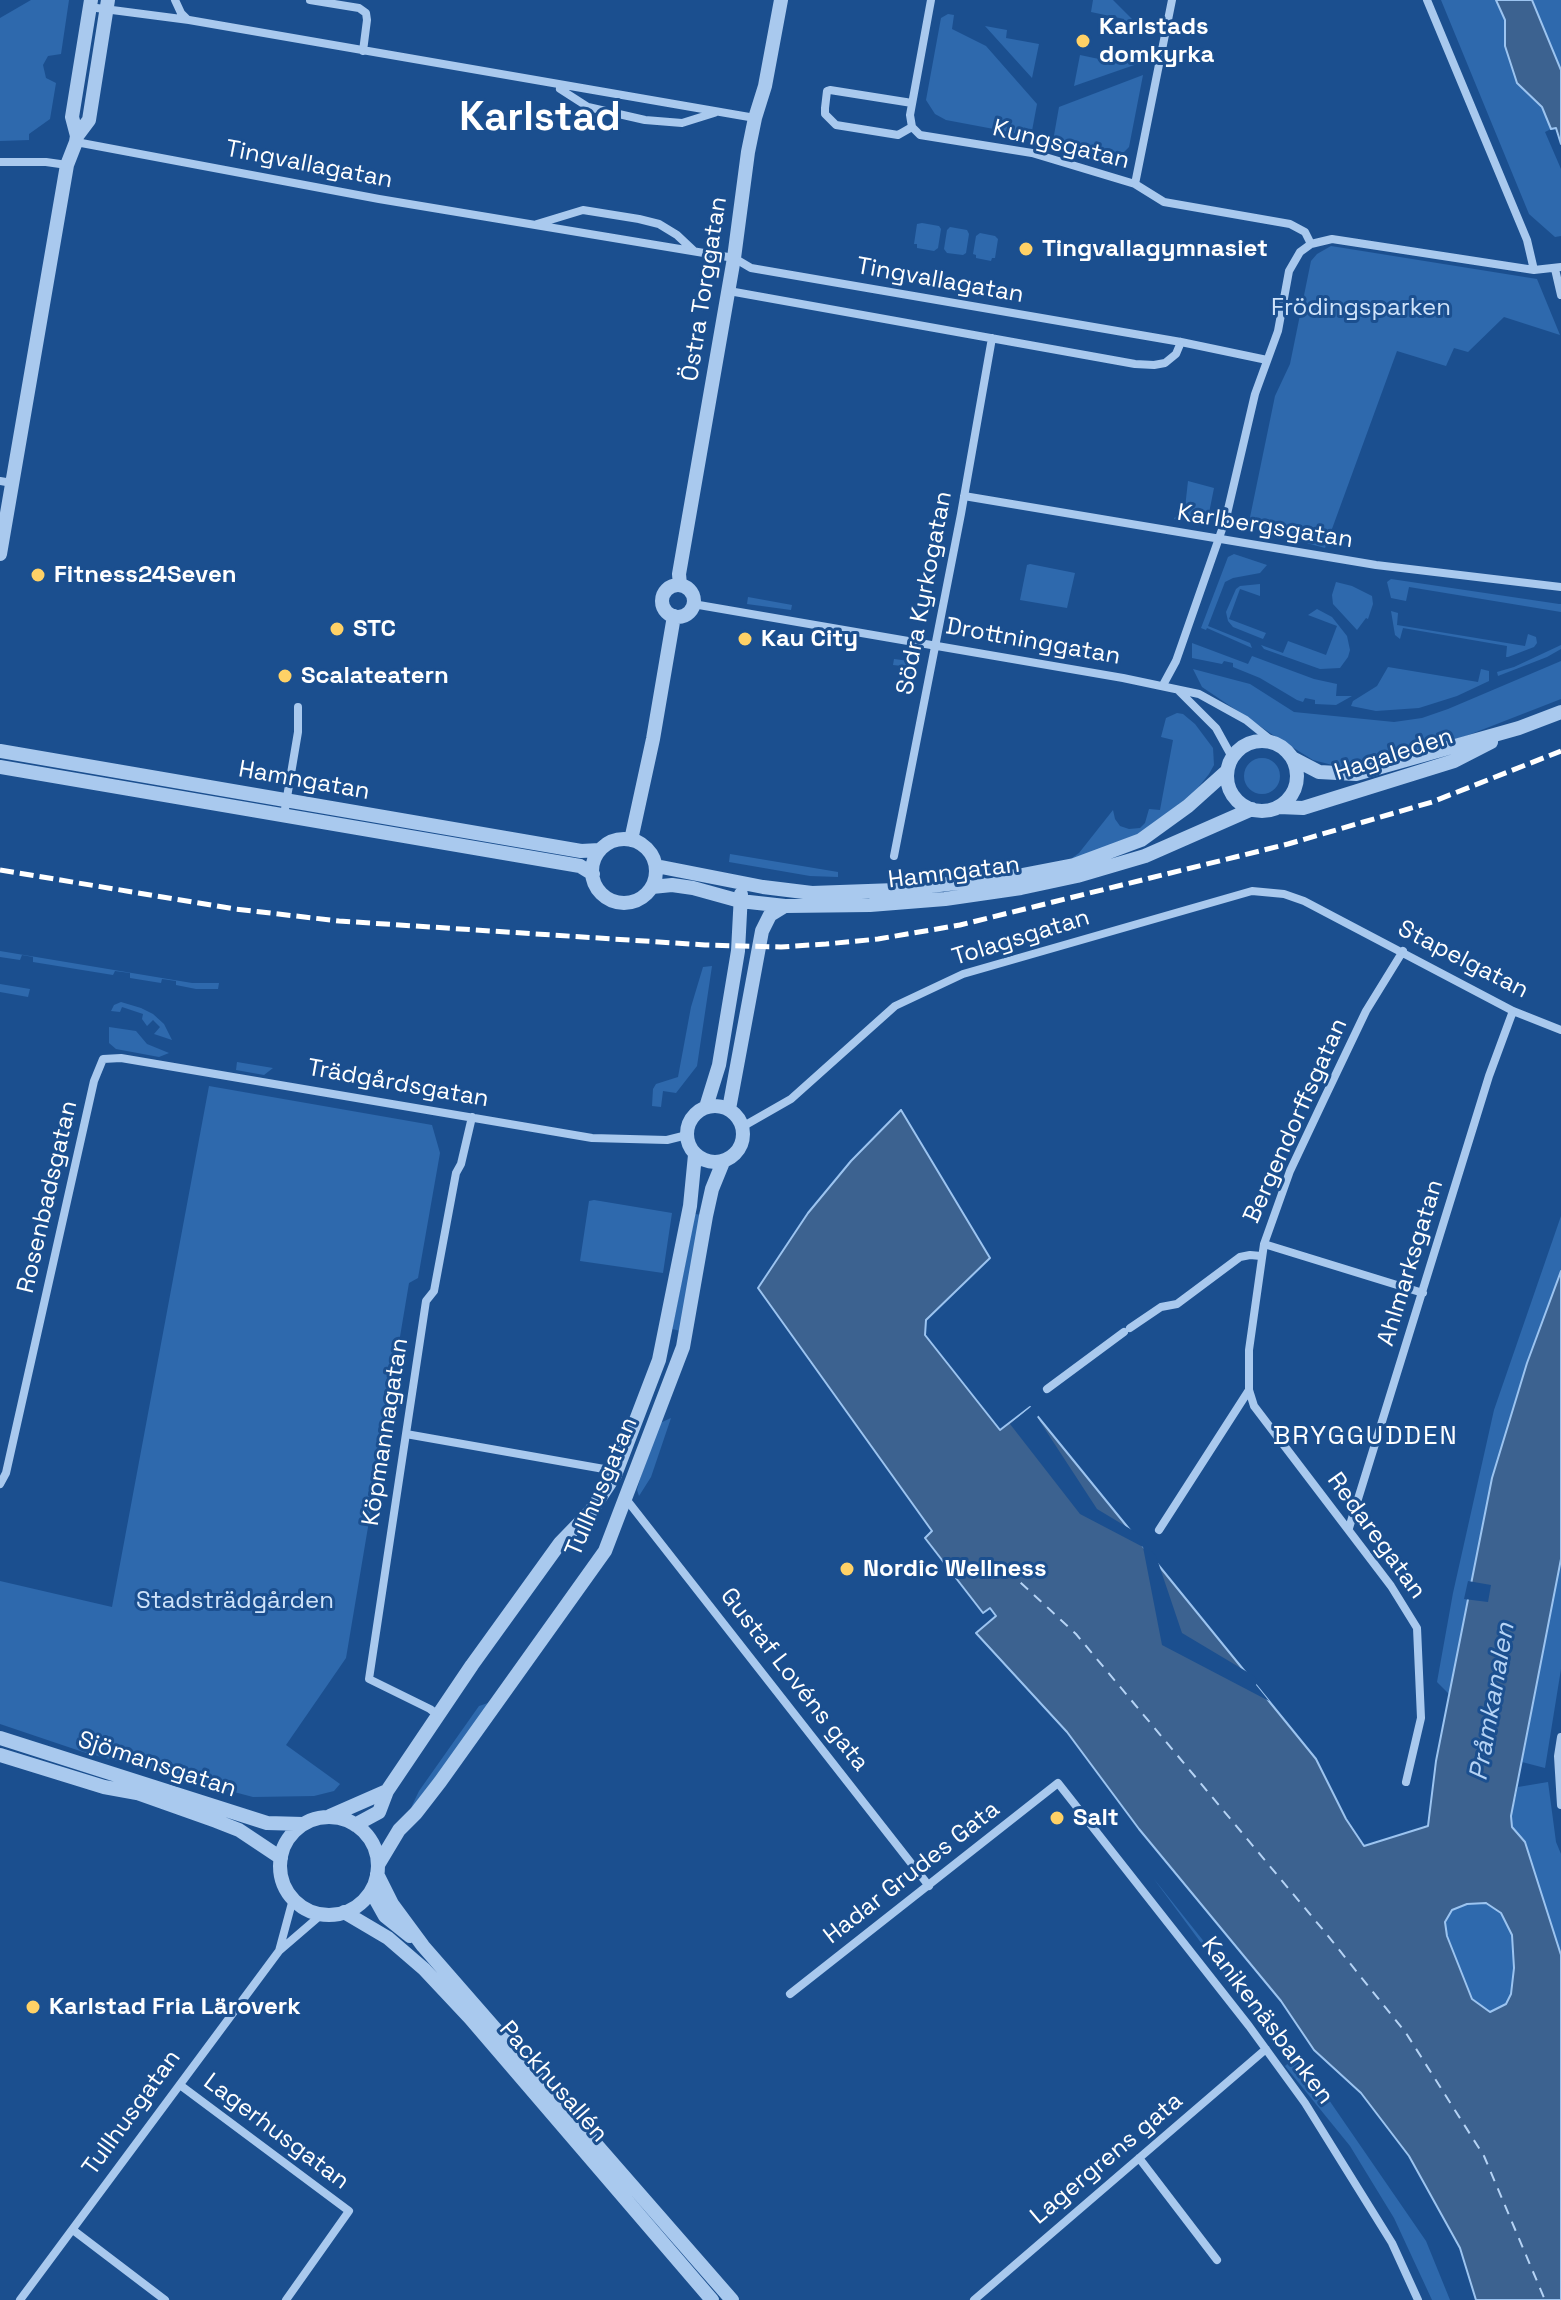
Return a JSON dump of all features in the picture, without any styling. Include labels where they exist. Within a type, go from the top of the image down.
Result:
[{"type":"street","points":[[175,0],[181,13],[189,20]]},
{"type":"street","points":[[310,0],[359,8],[366,13],[363,51]]},
{"type":"street","name":"Östra Torggatan","points":[[680,585],[755,118],[765,86],[781,0]]},
{"type":"street","points":[[912,127],[912,103],[931,0]]},
{"type":"street","points":[[1135,184],[1172,0]]},
{"type":"street","points":[[1427,0],[1527,240],[1534,270]]},
{"type":"street","points":[[77,139],[72,117],[90,4],[755,118]]},
{"type":"street","points":[[0,554],[6,482],[67,165],[77,139],[89,120],[108,5]]},
{"type":"street","points":[[551,84],[588,107],[645,120],[682,123],[718,111]]},
{"type":"street","name":"Kungsgatan","points":[[912,103],[830,90],[827,91],[825,108],[829,120],[836,125],[898,135],[912,127],[920,135],[1032,153],[1135,184],[1164,202],[1290,224],[1305,232],[1311,244]]},
{"type":"street","name":"Tingvallagatan","points":[[77,139],[387,201],[734,258],[751,268],[1181,342],[1267,360]]},
{"type":"street","points":[[0,162],[67,165]]},
{"type":"street","name":"Tingvallagatan","points":[[535,225],[583,210],[639,219],[659,224],[695,252]]},
{"type":"street","points":[[1163,685],[1176,661],[1218,540],[1255,394],[1278,331],[1289,271],[1300,252],[1311,244],[1332,239],[1353,240],[1534,270],[1558,268],[1561,295]]},
{"type":"street","name":"Tingvallagatan","points":[[729,291],[1154,365],[1172,359],[1181,342]]},
{"type":"street","name":"Södra Kyrkogatan","points":[[894,856],[992,338]]},
{"type":"street","name":"Karlbergsgatan","points":[[964,496],[1376,565],[1561,587]]},
{"type":"street","points":[[680,585],[691,592],[693,604],[686,615],[674,616],[665,611],[662,598],[667,589],[680,585]]},
{"type":"street","name":"Drottninggatan","points":[[693,604],[1163,685],[1199,694],[1246,720],[1272,741]]},
{"type":"street","points":[[631,840],[674,616]]},
{"type":"street","name":"Drottninggatan","points":[[1177,689],[1216,728],[1229,764]]},
{"type":"street","points":[[286,808],[298,732],[298,707]]},
{"type":"street","name":"Hagaleden","points":[[1294,759],[1319,772],[1356,774],[1519,728],[1561,712]]},
{"type":"street","name":"Hagaleden","points":[[1279,807],[1303,808],[1454,761],[1519,728]]},
{"type":"street","points":[[1272,741],[1281,745],[1294,759],[1297,781],[1288,800],[1279,807],[1252,809],[1243,805],[1230,790],[1229,764],[1249,742],[1272,741]]},
{"type":"street","name":"Hamngatan","points":[[0,751],[580,866],[593,874]]},
{"type":"street","name":"Hamngatan","points":[[656,866],[812,893],[870,892],[987,881],[1074,865],[1141,840],[1188,806],[1229,764]]},
{"type":"street","name":"Hamngatan","points":[[0,767],[581,851],[600,850]]},
{"type":"street","name":"Hamngatan","points":[[652,887],[672,885],[693,888],[740,901],[785,906],[945,899],[1047,882],[1145,856],[1252,809]]},
{"type":"street","points":[[631,840],[647,849],[656,866],[652,887],[641,898],[619,902],[599,891],[593,874],[594,862],[600,850],[614,841],[631,840]]},
{"type":"street","points":[[706,1107],[719,1065],[738,951],[742,882]]},
{"type":"street","name":"Tolagsgatan","points":[[742,1127],[791,1099],[895,1006],[963,974],[1252,891],[1284,894],[1347,923]]},
{"type":"street","points":[[729,1109],[762,931],[770,915],[785,906]]},
{"type":"street","name":"Stapelgatan","points":[[1347,923],[1513,1011],[1561,1030]]},
{"type":"street","name":"Bergendorffsgatan","points":[[1249,1390],[1249,1350],[1264,1244],[1290,1171],[1324,1099],[1366,1011],[1403,951]]},
{"type":"street","name":"Ahlmarksgatan","points":[[1349,1528],[1489,1076],[1513,1011]]},
{"type":"street","name":"Trädgårdsgatan","points":[[103,1059],[121,1058],[592,1138],[667,1140],[687,1135]]},
{"type":"street","name":"Rosenbadsgatan","points":[[0,1484],[6,1473],[94,1081],[103,1059]]},
{"type":"street","points":[[706,1107],[729,1109],[742,1127],[743,1139],[735,1154],[723,1162],[712,1163],[695,1155],[687,1135],[694,1115],[706,1107]]},
{"type":"street","name":"Köpmannagatan","points":[[439,1716],[369,1679],[426,1301],[434,1291],[456,1173],[472,1117]]},
{"type":"street","name":"Tullhusgatan","points":[[355,1825],[379,1812],[387,1791],[522,1594],[574,1526],[591,1511],[615,1475],[659,1360],[690,1206],[695,1155]]},
{"type":"street","name":"Tullhusgatan","points":[[377,1870],[399,1830],[416,1813],[605,1551],[683,1347],[707,1209],[723,1162]]},
{"type":"street","points":[[1264,1244],[1423,1293]]},
{"type":"street","points":[[1047,1389],[1127,1330],[1161,1307],[1177,1304],[1240,1257],[1261,1256]]},
{"type":"street","points":[[1159,1530],[1249,1390]]},
{"type":"street","name":"Redaregatan","points":[[1249,1390],[1254,1406],[1349,1528],[1417,1628],[1421,1718],[1406,1782]]},
{"type":"street","points":[[406,1434],[604,1469],[615,1475]]},
{"type":"street","name":"Gustaf Lovéns gata","points":[[626,1499],[929,1886]]},
{"type":"street","points":[[1561,1737],[1558,1756],[1561,1805]]},
{"type":"street","name":"Sjömansgatan","points":[[0,1738],[267,1823],[303,1824]]},
{"type":"street","name":"Sjömansgatan","points":[[0,1755],[104,1787],[137,1793],[239,1830],[281,1865]]},
{"type":"street","name":"Hadar Grudes Gata","points":[[790,1994],[1058,1783]]},
{"type":"street","name":"Kanikenäsbanken","points":[[1058,1783],[1305,2103],[1392,2243],[1418,2300]]},
{"type":"street","points":[[326,1817],[343,1818],[367,1835],[375,1849],[377,1870],[371,1891],[364,1900],[344,1912],[322,1914],[306,1909],[293,1899],[285,1887],[281,1865],[285,1845],[303,1824],[387,1791]]},
{"type":"street","name":"Packhusallén","points":[[377,1870],[392,1904],[423,1946],[732,2300]]},
{"type":"street","name":"Packhusallén","points":[[371,1891],[385,1916],[423,1946]]},
{"type":"street","name":"Tullhusgatan","points":[[279,1951],[293,1899]]},
{"type":"street","name":"Packhusallén","points":[[344,1912],[388,1938],[424,1969],[470,2018],[712,2300]]},
{"type":"street","name":"Tullhusgatan","points":[[20,2300],[279,1951],[322,1914]]},
{"type":"street","name":"Lagergrens gata","points":[[974,2300],[1266,2049]]},
{"type":"street","name":"Lagerhusgatan","points":[[180,2085],[349,2211],[286,2300]]},
{"type":"street","points":[[1139,2158],[1217,2260]]},
{"type":"street","points":[[73,2230],[165,2300]]},
{"type":"green space","points":[[31,0],[69,0],[61,54],[48,56],[43,65],[46,78],[56,83],[50,119],[29,134],[29,140],[0,141],[0,18]]},
{"type":"green space","points":[[1093,0],[1113,0],[1143,30],[1123,26],[1124,19],[1091,12]]},
{"type":"green space","points":[[1441,0],[1496,0],[1505,20],[1505,46],[1517,83],[1542,107],[1551,129],[1545,132],[1561,169],[1561,236],[1555,237],[1529,214]]},
{"type":"green space","points":[[1532,0],[1561,0],[1561,70]]},
{"type":"green space","points":[[954,15],[952,29],[986,46],[1037,104],[1031,136],[946,120],[935,114],[926,100],[941,18]]},
{"type":"green space","points":[[985,26],[1007,30],[1006,38],[1039,44],[1032,78]]},
{"type":"green space","points":[[1080,55],[1113,62],[1114,58],[1140,63],[1074,86]]},
{"type":"green space","points":[[1143,75],[1129,147],[1122,154],[1053,141],[1059,107]]},
{"type":"green space","points":[[917,224],[941,229],[938,248],[934,251],[917,248],[914,244]]},
{"type":"green space","points":[[950,227],[967,230],[969,234],[963,255],[947,253],[944,249]]},
{"type":"green space","points":[[980,233],[998,239],[995,258],[991,261],[976,258],[973,254],[976,236]]},
{"type":"green space","name":"Frödingsparken","points":[[1331,246],[1537,279],[1560,335],[1504,317],[1468,352],[1454,348],[1446,366],[1397,351],[1325,548],[1248,527],[1275,396],[1290,364],[1311,261]]},
{"type":"green space","points":[[1188,481],[1214,488],[1209,513],[1200,521],[1174,519],[1184,517]]},
{"type":"green space","points":[[1234,554],[1267,565],[1260,573],[1225,582],[1208,626],[1250,643],[1252,648],[1201,628],[1228,557]]},
{"type":"green space","points":[[1027,565],[1075,573],[1067,608],[1020,600]]},
{"type":"green space","points":[[1391,579],[1561,604],[1561,612],[1409,587],[1406,601],[1391,598],[1387,582]]},
{"type":"green space","points":[[1336,582],[1372,596],[1368,619],[1357,630],[1333,604]]},
{"type":"green space","points":[[1260,584],[1260,596],[1240,589],[1229,619],[1266,633],[1263,639],[1233,627],[1228,621],[1226,612],[1236,589]]},
{"type":"green space","points":[[748,597],[792,605],[791,610],[747,604]]},
{"type":"green space","points":[[1317,609],[1332,617],[1347,636],[1350,650],[1340,668],[1320,669],[1264,649],[1261,645],[1283,653],[1288,641],[1326,655],[1337,626],[1308,615]]},
{"type":"green space","points":[[1391,611],[1398,613],[1397,625],[1525,646],[1528,634],[1536,637],[1537,643],[1534,647],[1506,657],[1507,646],[1403,628],[1400,639],[1395,635]]},
{"type":"green space","points":[[1192,643],[1248,664],[1252,656],[1314,679],[1337,684],[1336,696],[1352,696],[1336,705],[1315,704],[1315,700],[1305,698],[1303,702],[1233,667],[1233,663],[1192,658]]},
{"type":"green space","points":[[1561,645],[1561,649],[1547,657],[1498,676],[1497,672]]},
{"type":"green space","points":[[894,659],[917,662],[913,687],[906,686],[912,667],[893,665]]},
{"type":"green space","points":[[1561,661],[1561,699],[1466,736],[1344,768],[1313,760],[1276,737],[1202,687],[1193,669],[1250,684],[1294,712],[1394,722],[1422,718],[1448,709]]},
{"type":"green space","points":[[1388,667],[1478,682],[1481,669],[1489,671],[1489,681],[1457,696],[1419,708],[1376,711],[1351,706],[1353,701],[1377,686]]},
{"type":"green space","points":[[1177,713],[1195,724],[1213,748],[1214,765],[1209,774],[1193,794],[1140,834],[1061,866],[1079,853],[1113,810],[1120,826],[1129,829],[1140,828],[1145,823],[1149,809],[1160,810],[1173,740],[1161,737],[1166,718]]},
{"type":"green space","points":[[1262,758],[1275,763],[1280,776],[1275,789],[1262,794],[1249,789],[1244,776],[1249,763]]},
{"type":"green space","points":[[730,854],[838,872],[838,877],[810,876],[729,862]]},
{"type":"green space","points":[[0,951],[192,983],[219,983],[218,989],[196,989],[176,985],[176,981],[162,979],[161,983],[130,978],[130,973],[115,971],[113,975],[33,962],[33,957],[22,955],[20,960],[0,957]]},
{"type":"green space","points":[[712,966],[697,1066],[676,1093],[663,1091],[661,1107],[652,1106],[656,1084],[678,1077],[691,1007],[703,967]]},
{"type":"green space","points":[[0,984],[30,989],[28,997],[0,992]]},
{"type":"green space","points":[[121,1002],[153,1014],[164,1024],[172,1040],[154,1034],[160,1027],[153,1020],[147,1026],[142,1019],[143,1014],[122,1007],[120,1012],[111,1011],[114,1005]]},
{"type":"green space","points":[[109,1027],[136,1031],[147,1044],[169,1053],[159,1057],[116,1049],[109,1043]]},
{"type":"green space","points":[[237,1062],[273,1068],[264,1075],[236,1070]]},
{"type":"green space","name":"Stadsträdgården","points":[[209,1086],[432,1125],[440,1153],[418,1278],[409,1283],[346,1658],[286,1745],[340,1784],[334,1791],[314,1796],[253,1797],[83,1752],[0,1724],[0,1581],[112,1607]]},
{"type":"green space","points":[[589,1201],[672,1213],[663,1273],[580,1261]]},
{"type":"green space","points":[[695,1214],[702,1215],[681,1331],[672,1329]]},
{"type":"green space","points":[[1561,1216],[1561,1271],[1527,1363],[1492,1478],[1450,1695],[1437,1682],[1453,1593],[1494,1410]]},
{"type":"green space","points":[[671,1418],[651,1477],[639,1496],[640,1479],[660,1423]]},
{"type":"green space","points":[[1561,1559],[1561,1669],[1545,1768],[1522,1762]]},
{"type":"green space","points":[[491,1702],[409,1812],[419,1791],[479,1706]]},
{"type":"green space","points":[[1548,1782],[1556,1842],[1561,1854],[1561,1955],[1525,1843],[1512,1827],[1511,1816],[1518,1787]]},
{"type":"green space","points":[[1154,1879],[1257,2008],[1252,2012]]},
{"type":"green space","points":[[1486,1903],[1502,1913],[1512,1935],[1514,1968],[1511,1994],[1506,2004],[1490,2012],[1472,1999],[1447,1936],[1445,1922],[1452,1910],[1467,1904]]},
{"type":"green space","points":[[1298,2055],[1426,2241],[1450,2300],[1432,2300],[1394,2218],[1350,2146],[1285,2066]]},
{"type":"water","points":[[1496,0],[1532,0],[1561,70],[1561,144],[1556,128],[1551,129],[1542,107],[1517,83],[1505,46],[1505,20]]},
{"type":"water","name":"Pråmkanalen","points":[[901,1110],[990,1258],[926,1320],[925,1335],[1000,1430],[1030,1407],[1316,1759],[1346,1819],[1364,1846],[1428,1826],[1436,1761],[1492,1478],[1527,1363],[1561,1271],[1561,1559],[1511,1816],[1512,1827],[1525,1842],[1561,1955],[1561,2300],[1476,2300],[1460,2248],[1409,2156],[1361,2093],[1314,2050],[1281,2001],[1139,1829],[1067,1732],[976,1633],[996,1616],[990,1608],[983,1613],[925,1538],[932,1531],[758,1288],[808,1213],[851,1161]],"holes":[[[1486,1903],[1501,1913],[1512,1935],[1514,1968],[1511,1994],[1506,2004],[1490,2012],[1472,1999],[1447,1936],[1445,1922],[1452,1910],[1467,1904]]]},
{"type":"pier","points":[[1033,1405],[1040,1414],[1037,1417],[1097,1509],[1137,1533],[1156,1556],[1182,1633],[1254,1676],[1258,1681],[1256,1685],[1269,1701],[1162,1645],[1143,1547],[1080,1514],[1010,1424]]},
{"type":"pier","points":[[1468,1581],[1491,1585],[1488,1602],[1464,1599]]},
{"type":"ferry route","points":[[954,1576],[985,1568],[1010,1573],[1076,1634],[1324,1931],[1406,2033],[1484,2156],[1545,2300]]},
{"type":"railway","points":[[0,870],[235,909],[339,921],[705,945],[781,947],[826,944],[960,925],[1288,844],[1432,802],[1561,751]]},
{"type":"place","name":"Karlstads domkyrka","points":[[1083,41]]},
{"type":"place","name":"Tingvallagymnasiet","points":[[1026,249]]},
{"type":"place","name":"Fitness24Seven","points":[[38,575]]},
{"type":"place","name":"STC","points":[[337,629]]},
{"type":"place","name":"Kau City","points":[[745,639]]},
{"type":"place","name":"Scalateatern","points":[[285,676]]},
{"type":"place","name":"Nordic Wellness","points":[[847,1569]]},
{"type":"place","name":"Salt","points":[[1057,1818]]},
{"type":"place","name":"Karlstad Fria Läroverk","points":[[33,2007]]},
{"type":"district","name":"Karlstad","points":[[540,119]]},
{"type":"district","name":"BRYGGUDDEN","points":[[1366,1437]]}]
